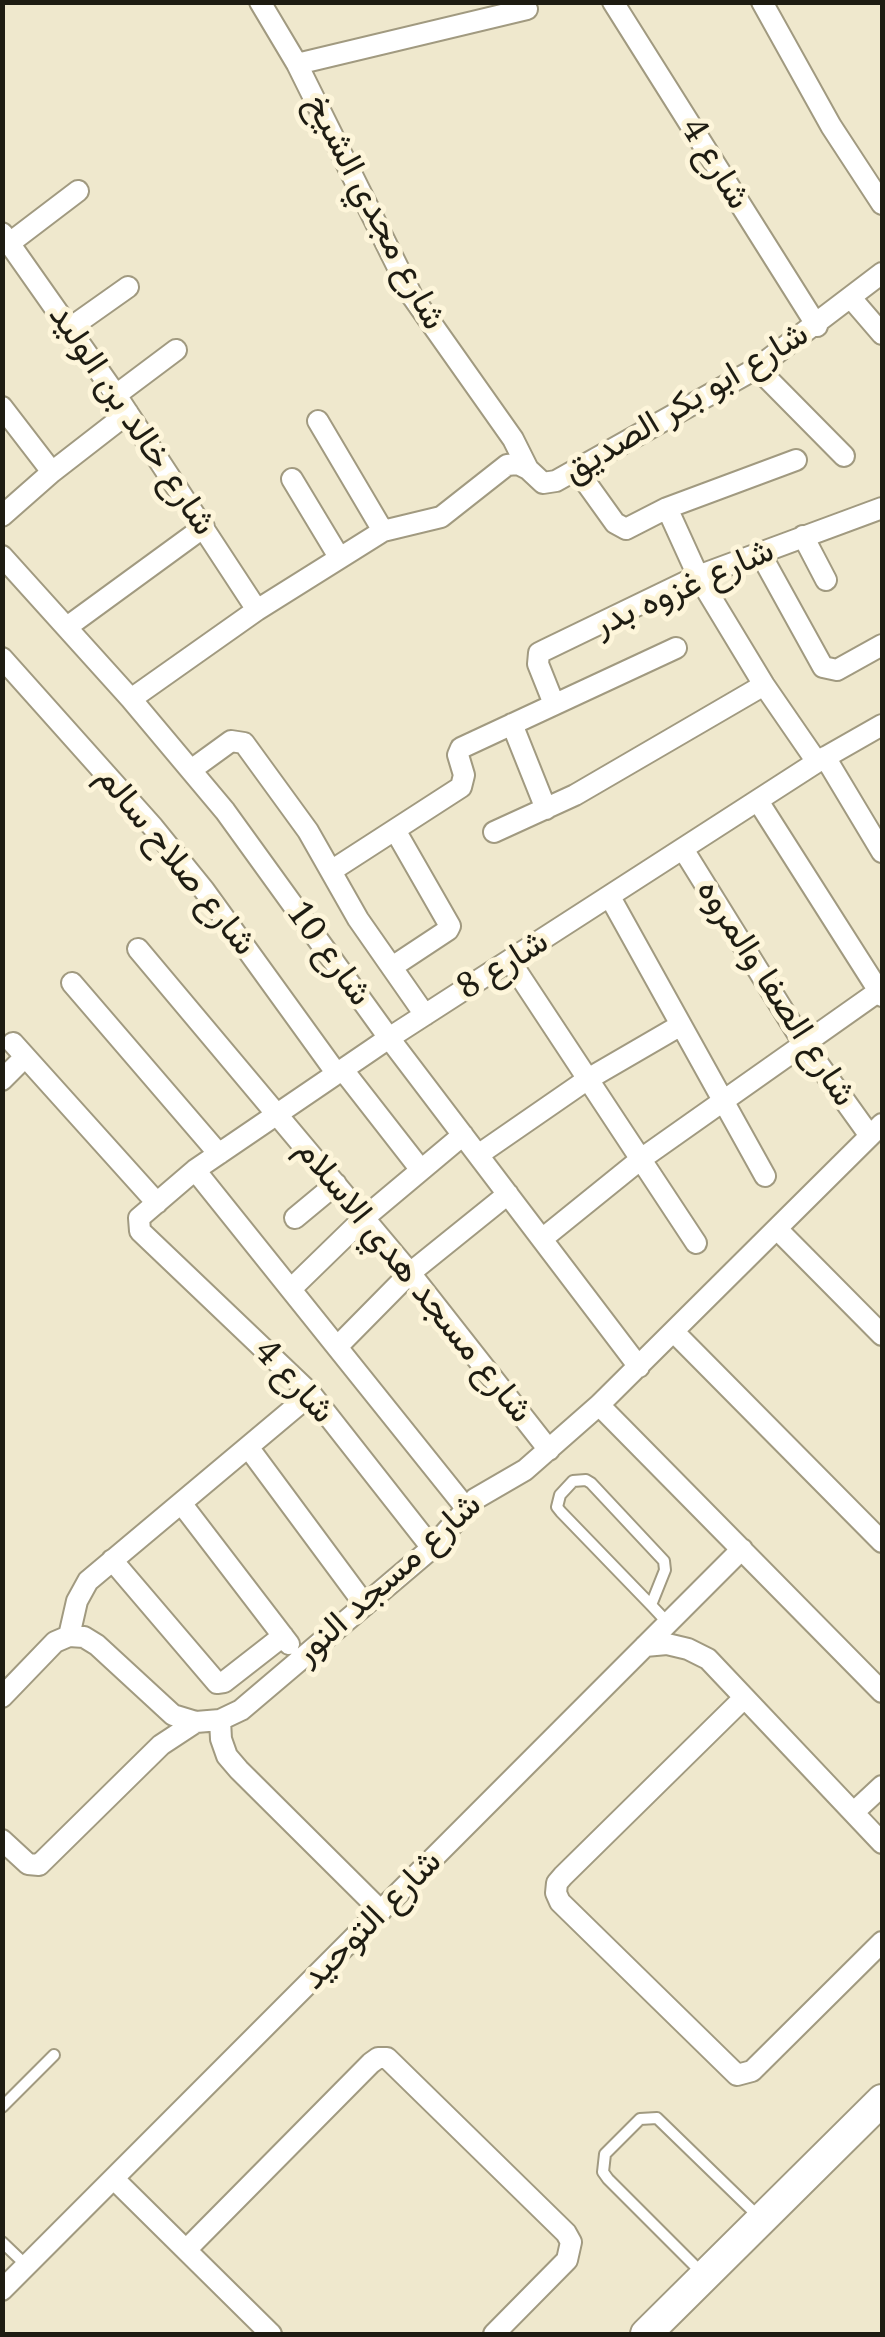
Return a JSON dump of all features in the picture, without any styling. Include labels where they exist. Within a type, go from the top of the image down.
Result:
[{"type":"street","name":"شارع مجدي الشيخ","points":[[260,2],[297,64],[412,296],[520,448],[528,469]]},
{"type":"street","name":"شارع 4","points":[[614,2],[817,326]]},
{"type":"street","points":[[762,2],[832,126],[882,204]]},
{"type":"street","points":[[297,64],[526,9]]},
{"type":"street","points":[[7,237],[78,190]]},
{"type":"street","name":"شارع خالد بن الوليد","points":[[7,237],[258,610]]},
{"type":"street","name":"شارع ابو بكر الصديق","points":[[132,699],[258,610],[384,531],[441,516],[507,465],[518,464],[537,480],[549,484],[577,470],[757,368],[882,274]]},
{"type":"street","points":[[70,328],[128,287]]},
{"type":"street","points":[[851,298],[882,334]]},
{"type":"street","points":[[116,395],[176,350]]},
{"type":"street","points":[[757,368],[844,456]]},
{"type":"street","points":[[2,407],[52,472]]},
{"type":"street","points":[[2,516],[128,414]]},
{"type":"street","points":[[318,421],[384,531]]},
{"type":"street","points":[[577,470],[620,528],[632,528],[666,508],[796,460]]},
{"type":"street","points":[[292,479],[339,557]]},
{"type":"street","points":[[666,508],[698,576],[764,685],[821,759],[882,852]]},
{"type":"street","name":"شارع غزوه بدر","points":[[554,704],[538,664],[540,653],[698,576],[882,509]]},
{"type":"street","points":[[67,627],[204,527]]},
{"type":"street","points":[[803,536],[826,580]]},
{"type":"street","points":[[760,553],[823,667],[837,670],[882,645]]},
{"type":"street","name":"شارع 10","points":[[2,556],[132,699],[190,770],[639,1367]]},
{"type":"street","points":[[331,871],[461,787],[461,748],[676,648]]},
{"type":"street","name":"شارع صلاح سالم","points":[[2,658],[153,827],[340,1072]]},
{"type":"street","points":[[494,832],[546,810],[764,685]]},
{"type":"street","points":[[512,724],[546,810]]},
{"type":"street","name":"شارع 8","points":[[139,1227],[156,1203],[195,1170],[389,1038],[821,759],[882,725]]},
{"type":"street","points":[[190,770],[231,741],[244,742],[308,831],[358,919],[426,1015]]},
{"type":"street","points":[[542,1239],[641,1159],[881,992],[758,801]]},
{"type":"street","points":[[392,967],[450,926],[395,830]]},
{"type":"street","name":"شارع الصفا والمروه","points":[[683,849],[804,1044],[876,1130]]},
{"type":"street","points":[[610,897],[765,1176]]},
{"type":"street","name":"شارع مسجد هدي الاسلام","points":[[138,949],[279,1113],[549,1450]]},
{"type":"street","points":[[510,961],[696,1243]]},
{"type":"street","points":[[72,983],[219,1154]]},
{"type":"street","points":[[478,1155],[588,1079],[681,1026]]},
{"type":"street","points":[[2,1080],[19,1050],[156,1203]]},
{"type":"street","points":[[340,1072],[422,1170]]},
{"type":"street","name":"شارع مسجد النور","points":[[196,1722],[220,1720],[241,1710],[432,1548],[466,1508],[549,1450],[639,1367],[876,1130]]},
{"type":"street","points":[[290,1289],[364,1218],[463,1136]]},
{"type":"street","points":[[195,1170],[466,1508]]},
{"type":"street","points":[[295,1218],[336,1184]]},
{"type":"street","points":[[337,1348],[410,1274],[508,1194]]},
{"type":"street","name":"شارع 4","points":[[139,1227],[311,1394],[432,1548]]},
{"type":"street","points":[[777,1229],[882,1336]]},
{"type":"street","points":[[674,1332],[882,1542]]},
{"type":"street","points":[[69,1636],[81,1590],[311,1394]]},
{"type":"street","points":[[599,1405],[882,1692]]},
{"type":"street","points":[[248,1447],[365,1605]]},
{"type":"street","points":[[182,1502],[301,1659]]},
{"type":"street","name":"شارع التوحيد","points":[[2,2290],[742,1550]]},
{"type":"street","points":[[112,1560],[217,1684],[284,1636]]},
{"type":"street","points":[[2,1697],[55,1642],[69,1636],[84,1637],[98,1645],[173,1716],[196,1722]]},
{"type":"street","points":[[645,1646],[667,1644],[688,1648],[708,1659],[882,1843]]},
{"type":"street","points":[[744,1698],[556,1883],[560,1902],[737,2075],[752,2071],[882,1942]]},
{"type":"street","points":[[220,1720],[221,1739],[239,1770],[381,1911]]},
{"type":"street","points":[[2,1840],[28,1864],[39,1864],[160,1745],[196,1722]]},
{"type":"street","points":[[854,1812],[882,1786]]},
{"type":"street","points":[[186,2250],[371,2063],[387,2058],[571,2242],[567,2260],[494,2334]]},
{"type":"street","points":[[646,2334],[882,2100]]},
{"type":"street","points":[[114,2178],[270,2334]]},
{"type":"lane","points":[[651,1606],[665,1570],[664,1561],[591,1483],[574,1482],[560,1495],[556,1507],[651,1606],[668,1623]]},
{"type":"lane","points":[[2,2107],[54,2056]]},
{"type":"lane","points":[[705,2276],[602,2172],[605,2154],[617,2142],[640,2120],[658,2118],[762,2220]]},
{"type":"lane","points":[[2,2242],[27,2266]]}]
